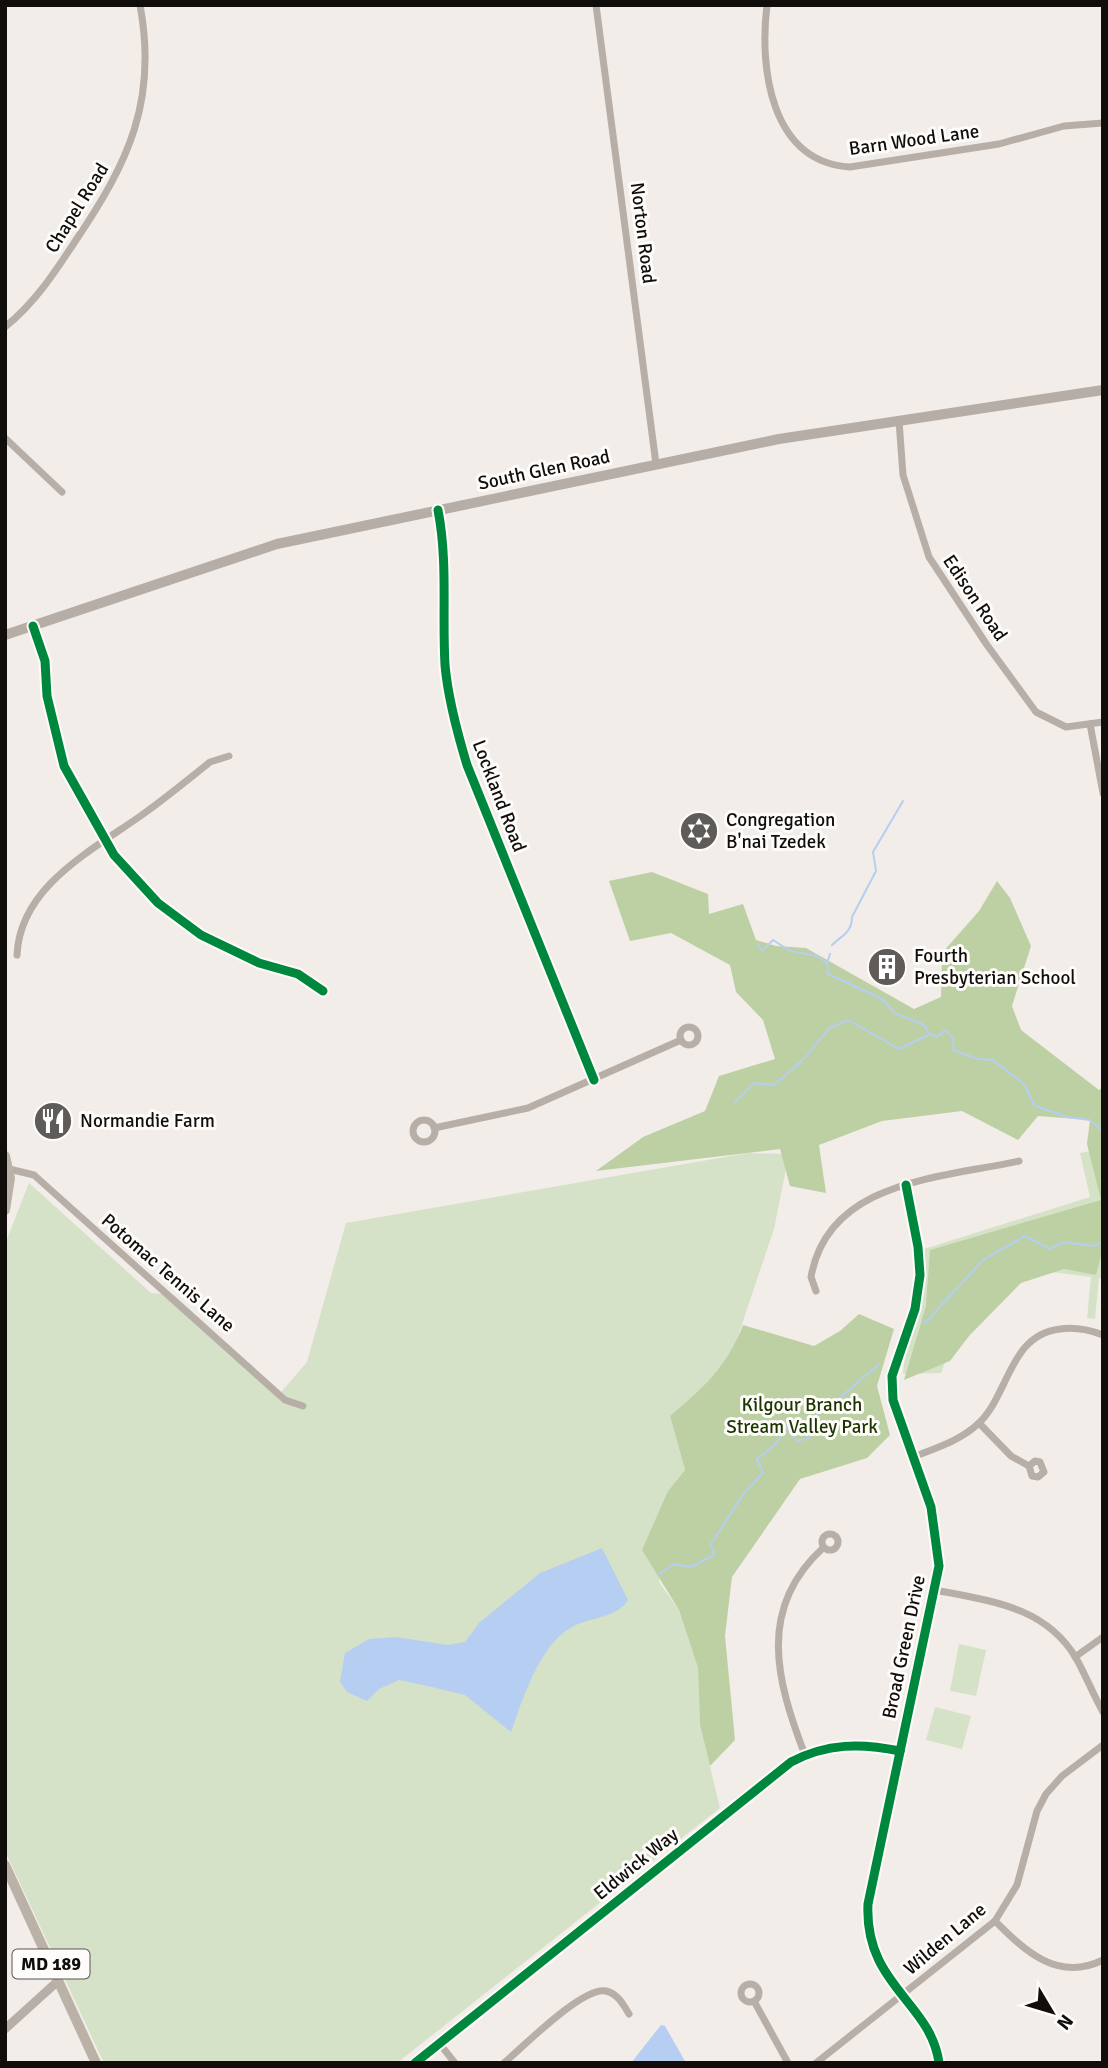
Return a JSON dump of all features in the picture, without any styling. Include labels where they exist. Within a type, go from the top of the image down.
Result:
[{"type":"main road","name":"South Glen Road","points":[[5,635],[277,544],[776,439],[1103,390]]},
{"type":"main road","points":[[5,1156],[10,1190],[5,1210]]},
{"type":"main road","name":"MD 189","points":[[5,1866],[96,2063]]},
{"type":"street","name":"Chapel Road","points":[[5,327],[47,285],[110,189],[125,159],[135,132],[144,75],[140,5]]},
{"type":"street","name":"Norton Road","points":[[597,5],[656,464]]},
{"type":"street","name":"Barn Wood Lane","points":[[768,5],[765,48],[777,110],[785,132],[799,149],[835,166],[861,165],[999,144],[1064,126],[1103,123]]},
{"type":"street","name":"Edison Road","points":[[899,421],[903,475],[929,556],[987,645],[1036,712],[1066,727],[1103,722]]},
{"type":"street","points":[[5,438],[62,492]]},
{"type":"street","name":"Lockland Road","points":[[438,510],[446,564],[446,667],[455,725],[467,765],[594,1080]]},
{"type":"street","points":[[33,626],[45,662],[47,696],[64,766],[104,840],[139,885],[180,921],[229,950],[298,974],[323,991]]},
{"type":"street","points":[[1090,724],[1103,793]]},
{"type":"street","points":[[17,955],[23,926],[41,894],[67,867],[210,762],[229,756]]},
{"type":"street","points":[[434,1128],[528,1108],[681,1040]]},
{"type":"street","points":[[816,1291],[811,1277],[823,1241],[835,1225],[865,1199],[906,1185],[1019,1161]]},
{"type":"street","name":"Potomac Tennis Lane","points":[[9,1169],[34,1175],[285,1400],[303,1406]]},
{"type":"street","name":"Broad Green Drive","points":[[906,1185],[918,1247],[920,1275],[915,1309],[901,1342],[892,1376],[896,1412],[936,1529],[939,1566],[868,1904],[867,1927],[872,1947],[884,1972],[924,2026],[939,2063]]},
{"type":"street","points":[[913,1457],[955,1439],[979,1423],[997,1400],[1018,1353],[1030,1340],[1040,1334],[1064,1328],[1103,1335]]},
{"type":"street","points":[[979,1423],[1011,1455],[1028,1466]]},
{"type":"street","points":[[805,1755],[783,1689],[780,1620],[794,1580],[823,1548]]},
{"type":"street","points":[[935,1590],[1007,1605],[1034,1615],[1055,1632],[1075,1657],[1103,1712]]},
{"type":"street","points":[[1075,1657],[1103,1637]]},
{"type":"street","name":"Eldwick Way","points":[[415,2063],[773,1775],[805,1755],[852,1744],[900,1751]]},
{"type":"street","name":"Wilden Lane","points":[[816,2063],[995,1921],[1017,1885],[1037,1811],[1046,1794],[1062,1776],[1103,1745]]},
{"type":"street","points":[[995,1921],[1015,1941],[1048,1964],[1077,1968],[1103,1960]]},
{"type":"street","points":[[5,2029],[58,1981]]},
{"type":"street","points":[[504,2063],[536,2034],[592,1992],[605,1991],[617,1996],[629,2014]]},
{"type":"street","points":[[754,2001],[788,2063]]},
{"type":"street","points":[[439,2043],[455,2063]]},
{"type":"green space","points":[[652,872],[708,894],[709,914],[743,904],[756,940],[776,946],[806,948],[914,1009],[941,997],[942,953],[979,911],[997,881],[1010,898],[1031,946],[1012,1006],[1021,1030],[1099,1090],[1103,1087],[1103,1248],[1096,1275],[1064,1269],[1021,1283],[969,1336],[950,1361],[904,1380],[926,1306],[930,1250],[1101,1200],[1087,1144],[1090,1120],[1038,1116],[1018,1140],[962,1111],[882,1121],[819,1145],[826,1193],[790,1186],[780,1149],[596,1171],[643,1137],[705,1111],[719,1076],[775,1059],[763,1020],[736,992],[730,965],[671,933],[630,941],[609,881]]},
{"type":"green space","name":"Kilgour Branch Stream Valley Park","points":[[1103,1149],[1103,1278],[1099,1278],[1095,1319],[1087,1318],[1091,1277],[1012,1267],[950,1349],[941,1373],[903,1374],[923,1281],[924,1249],[1090,1197],[1080,1153]]},
{"type":"green space","points":[[748,1153],[789,1154],[774,1229],[733,1351],[708,1384],[670,1416],[685,1470],[668,1491],[659,1582],[679,1610],[698,1668],[700,1725],[720,1808],[397,2063],[104,2063],[5,1851],[5,1244],[29,1183],[151,1293],[174,1295],[281,1392],[307,1362],[346,1223]]},
{"type":"green space","name":"Kilgour Branch Stream Valley Park","points":[[859,1314],[894,1329],[877,1386],[890,1435],[867,1458],[800,1479],[732,1577],[725,1636],[735,1740],[710,1766],[700,1725],[698,1668],[679,1610],[642,1550],[668,1491],[685,1470],[670,1416],[722,1365],[743,1325],[814,1346],[840,1331]]},
{"type":"green space","points":[[959,1644],[986,1650],[976,1696],[950,1691]]},
{"type":"green space","points":[[935,1707],[971,1716],[962,1749],[926,1740]]},
{"type":"water","points":[[602,1548],[628,1600],[617,1611],[572,1627],[550,1646],[534,1674],[511,1732],[465,1695],[399,1680],[379,1689],[367,1701],[347,1692],[340,1682],[345,1653],[369,1639],[396,1637],[448,1645],[465,1642],[479,1623],[540,1573]]},
{"type":"water","points":[[661,2025],[665,2026],[686,2063],[631,2063]]},
{"type":"waterway","points":[[832,945],[850,927],[852,917],[876,871],[873,852],[903,801]]},
{"type":"waterway","points":[[758,945],[762,951],[773,940],[790,951],[817,956],[827,963],[828,974],[882,999],[895,1013],[924,1025],[929,1034],[937,1037],[945,1030],[952,1036],[954,1050],[977,1059],[993,1060],[1023,1083],[1035,1106],[1067,1117],[1090,1120],[1103,1131]]},
{"type":"waterway","points":[[827,963],[830,954]]},
{"type":"waterway","points":[[735,1102],[754,1083],[774,1085],[805,1058],[828,1029],[848,1020],[899,1049],[928,1035]]},
{"type":"waterway","points":[[925,1323],[983,1260],[1025,1236],[1050,1249],[1063,1242],[1095,1246],[1103,1241]]},
{"type":"waterway","points":[[658,1575],[674,1564],[691,1567],[714,1555],[711,1544],[744,1493],[763,1473],[757,1459],[776,1444],[786,1427],[797,1441],[809,1438],[820,1405],[835,1402],[879,1364]]},
{"type":"cycle path","points":[[438,510],[444,568],[445,665],[460,740],[467,765],[594,1080]]},
{"type":"cycle path","points":[[33,626],[45,661],[47,696],[64,766],[114,855],[158,903],[201,935],[259,963],[298,974],[323,991]]},
{"type":"cycle path","points":[[906,1185],[918,1247],[920,1275],[915,1309],[892,1376],[893,1400],[931,1507],[939,1566],[868,1904],[870,1932],[876,1954],[887,1974],[924,2024],[939,2063]]},
{"type":"cycle path","points":[[415,2063],[791,1762],[818,1751],[844,1746],[900,1751]]},
{"type":"place","name":"Congregation B'nai Tzedek","points":[[699,831]]},
{"type":"place","name":"Fourth Presbyterian School","points":[[887,967]]},
{"type":"place","name":"Normandie Farm","points":[[53,1121]]}]
